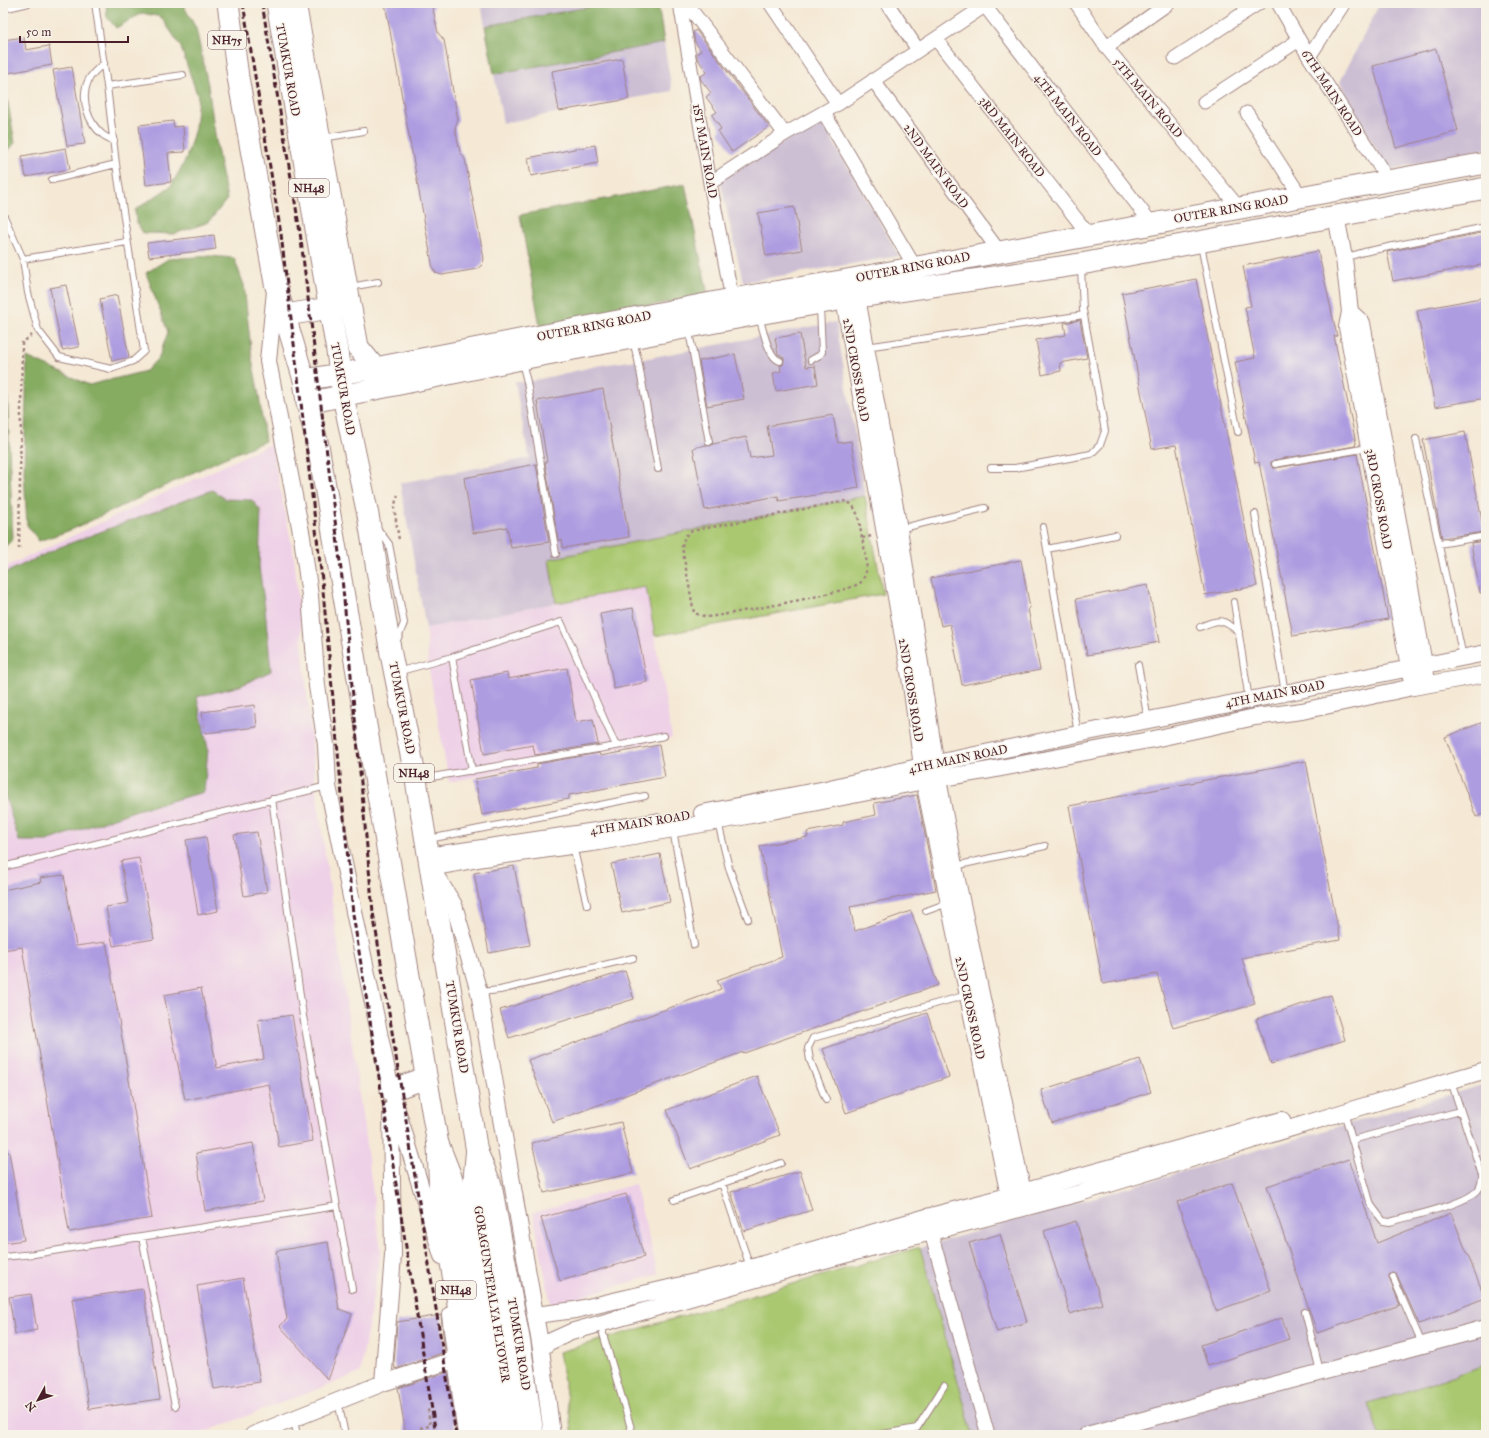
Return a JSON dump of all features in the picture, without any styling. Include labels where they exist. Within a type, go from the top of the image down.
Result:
[{"type":"highway","name":"NH75","points":[[216,3],[238,77]]},
{"type":"highway","name":"NH48","points":[[228,3],[238,77],[275,283],[304,380],[307,403],[318,445],[438,1145],[440,1198],[479,1435]]},
{"type":"highway","name":"TUMKUR ROAD","points":[[277,3],[330,308],[343,396],[368,515],[393,663],[416,780],[477,1152],[491,1185],[520,1344],[533,1435]]},
{"type":"highway","points":[[295,3],[358,347],[375,368]]},
{"type":"highway","name":"OUTER RING ROAD","points":[[304,380],[375,368],[732,299],[1486,163]]},
{"type":"highway","name":"OUTER RING ROAD","points":[[307,403],[632,337],[758,314],[850,298],[1081,264],[1486,188]]},
{"type":"highway","points":[[285,315],[330,308]]},
{"type":"highway","points":[[391,1090],[426,1078]]},
{"type":"highway","name":"GORAGUNTEPALYA FLYOVER","points":[[438,1145],[458,1196],[492,1349],[514,1435]]},
{"type":"highway","name":"GORAGUNTEPALYA FLYOVER","points":[[477,1152],[474,1184],[492,1349],[495,1435]]},
{"type":"street","name":"1ST MAIN ROAD","points":[[680,3],[710,183],[732,299]]},
{"type":"street","points":[[686,3],[784,134]]},
{"type":"street","points":[[770,3],[838,104]]},
{"type":"street","points":[[886,3],[918,50]]},
{"type":"street","points":[[1076,3],[1106,47]]},
{"type":"street","name":"5TH MAIN ROAD","points":[[1169,3],[1106,47],[1239,208]]},
{"type":"street","points":[[1175,58],[1258,3]]},
{"type":"street","name":"6TH MAIN ROAD","points":[[1278,3],[1298,40],[1389,181]]},
{"type":"street","points":[[1309,57],[1344,3]]},
{"type":"street","points":[[710,183],[784,134],[824,113],[987,5]]},
{"type":"street","name":"4TH MAIN ROAD","points":[[987,5],[1152,224]]},
{"type":"street","name":"3RD MAIN ROAD","points":[[936,39],[1089,235]]},
{"type":"street","points":[[1204,102],[1298,40]]},
{"type":"street","name":"2ND MAIN ROAD","points":[[873,80],[999,251]]},
{"type":"street","points":[[824,113],[915,267]]},
{"type":"street","points":[[1247,113],[1301,196]]},
{"type":"street","name":"3RD CROSS ROAD","points":[[1336,216],[1344,258],[1350,312],[1347,327],[1369,448],[1416,666]]},
{"type":"street","points":[[275,283],[268,360],[302,537],[310,596],[317,686],[326,744],[328,786],[391,1090],[443,1259],[466,1435]]},
{"type":"street","name":"2ND CROSS ROAD","points":[[850,298],[866,347],[892,531],[910,677],[930,773],[948,903],[967,995],[1018,1201]]},
{"type":"street","name":"2ND CROSS ROAD","points":[[850,298],[892,531]]},
{"type":"street","points":[[1350,312],[1362,323],[1420,686]]},
{"type":"street","name":"4TH MAIN ROAD","points":[[930,773],[1078,734],[1486,652]]},
{"type":"street","name":"4TH MAIN ROAD","points":[[428,854],[671,820],[826,789],[1154,740],[1255,717],[1302,711],[1420,686],[1486,674]]},
{"type":"street","points":[[428,854],[484,858],[672,830],[930,773],[954,866],[1018,1201]]},
{"type":"street","points":[[428,854],[454,905],[479,992],[541,1349],[552,1435]]},
{"type":"street","points":[[541,1349],[549,1342],[564,1334],[798,1267],[931,1233],[1018,1201],[1486,1064]]},
{"type":"street","points":[[535,1315],[575,1310],[729,1274],[927,1217],[1018,1201],[1080,1193],[1486,1070]]},
{"type":"street","points":[[383,1383],[393,1255],[391,1090]]},
{"type":"street","points":[[931,1233],[988,1435]]},
{"type":"street","points":[[1087,1435],[1120,1431],[1321,1372],[1486,1328]]},
{"type":"street","points":[[253,1435],[383,1383],[456,1359]]},
{"type":"lane","points":[[3,9],[29,3]]},
{"type":"lane","points":[[3,214],[23,259],[28,293],[38,330],[59,357],[111,368],[133,361],[144,351],[116,164],[95,3]]},
{"type":"lane","points":[[104,63],[94,72],[88,81],[85,89],[84,101],[88,114],[94,125],[103,134],[114,141]]},
{"type":"lane","points":[[107,86],[184,75]]},
{"type":"lane","points":[[320,139],[364,131]]},
{"type":"lane","points":[[52,180],[116,164]]},
{"type":"lane","points":[[1344,258],[1364,252],[1486,227]]},
{"type":"lane","points":[[23,259],[127,242]]},
{"type":"lane","points":[[1201,242],[1238,432]]},
{"type":"lane","points":[[991,468],[1015,468],[1091,454],[1100,445],[1105,431],[1084,315],[1081,264]]},
{"type":"lane","points":[[346,287],[361,286],[378,282]]},
{"type":"lane","points":[[811,360],[820,356],[822,352],[820,303]]},
{"type":"lane","points":[[758,314],[772,355],[780,361]]},
{"type":"lane","points":[[866,347],[1084,315]]},
{"type":"lane","points":[[688,327],[709,442]]},
{"type":"lane","points":[[632,337],[638,360],[658,469]]},
{"type":"lane","points":[[521,359],[528,390],[556,554]]},
{"type":"lane","points":[[1416,439],[1463,657]]},
{"type":"lane","points":[[1275,464],[1369,448]]},
{"type":"lane","points":[[892,531],[985,508]]},
{"type":"lane","points":[[1256,514],[1285,693]]},
{"type":"lane","points":[[1043,527],[1078,734]]},
{"type":"lane","points":[[1047,549],[1115,535]]},
{"type":"lane","points":[[1439,544],[1486,536]]},
{"type":"lane","points":[[1234,602],[1249,700]]},
{"type":"lane","points":[[1200,627],[1210,622],[1219,620],[1230,624],[1239,632]]},
{"type":"lane","points":[[393,663],[452,657],[561,622],[616,746]]},
{"type":"lane","points":[[452,657],[472,771]]},
{"type":"lane","points":[[1138,666],[1148,720]]},
{"type":"lane","points":[[416,780],[616,746],[664,736]]},
{"type":"lane","points":[[3,867],[328,786]]},
{"type":"lane","points":[[428,854],[645,796]]},
{"type":"lane","points":[[272,799],[303,1016],[352,1289]]},
{"type":"lane","points":[[718,821],[729,868],[748,919]]},
{"type":"lane","points":[[672,830],[694,945]]},
{"type":"lane","points":[[572,846],[587,905]]},
{"type":"lane","points":[[954,866],[1045,846]]},
{"type":"lane","points":[[926,911],[948,903]]},
{"type":"lane","points":[[479,992],[500,990],[633,958]]},
{"type":"lane","points":[[826,1100],[810,1060],[808,1048],[813,1038],[967,995]]},
{"type":"lane","points":[[1344,1112],[1371,1205],[1383,1221],[1390,1222],[1466,1199],[1478,1190],[1482,1182],[1482,1175],[1450,1080]]},
{"type":"lane","points":[[1352,1140],[1460,1111]]},
{"type":"lane","points":[[674,1200],[781,1163]]},
{"type":"lane","points":[[722,1183],[751,1268]]},
{"type":"lane","points":[[3,1257],[34,1254],[337,1206]]},
{"type":"lane","points":[[142,1237],[175,1406]]},
{"type":"lane","points":[[1393,1277],[1422,1345]]},
{"type":"lane","points":[[1305,1312],[1321,1372]]},
{"type":"lane","points":[[602,1323],[603,1334],[633,1435]]},
{"type":"lane","points":[[878,1435],[917,1428],[944,1386]]},
{"type":"lane","points":[[338,1401],[344,1435]]},
{"type":"lane","points":[[294,1418],[297,1435]]},
{"type":"path","points":[[20,549],[22,343],[38,330]]},
{"type":"path","points":[[845,501],[850,503],[856,510],[862,538],[866,560],[866,574],[860,583],[853,587],[722,615],[707,617],[694,613],[682,547],[685,536],[692,531],[845,501]]},
{"type":"path","points":[[862,538],[892,531]]},
{"type":"path","points":[[420,1428],[430,1426],[428,1410]]},
{"type":"shaded area","points":[[481,3],[610,3],[485,26]]},
{"type":"shaded area","points":[[1380,3],[1486,3],[1486,149],[1387,170],[1340,82]]},
{"type":"shaded area","points":[[664,43],[672,91],[503,123],[494,74]]},
{"type":"shaded area","points":[[821,120],[899,256],[743,282],[720,180]]},
{"type":"shaded area","points":[[836,322],[865,496],[549,559],[556,603],[426,628],[400,483],[529,458],[515,382],[527,382],[601,365],[638,360]]},
{"type":"shaded area","points":[[271,444],[294,556],[316,789],[381,1250],[360,1373],[197,1435],[3,1435],[3,568]]},
{"type":"shaded area","points":[[646,587],[672,738],[449,782],[428,664],[426,628]]},
{"type":"shaded area","points":[[1486,1084],[1486,1435],[573,1435],[559,1352]]},
{"type":"shaded area","points":[[635,1184],[658,1274],[551,1305],[533,1213]]},
{"type":"green space","points":[[106,3],[182,3],[196,28],[208,85],[217,148],[227,199],[209,222],[174,234],[143,233],[136,221],[135,210],[171,186],[186,159],[195,128],[198,97],[180,45],[161,17],[142,13],[116,28],[107,17]]},
{"type":"green space","points":[[610,3],[658,3],[664,43],[494,74],[485,26]]},
{"type":"green space","points":[[3,87],[7,98],[15,143],[5,154],[3,154]]},
{"type":"green space","points":[[685,184],[708,295],[540,326],[520,215]]},
{"type":"green space","points":[[210,256],[234,258],[244,285],[252,359],[259,395],[265,441],[222,459],[71,530],[39,541],[27,525],[24,473],[27,357],[89,385],[146,371],[159,357],[168,332],[146,273],[168,259]]},
{"type":"green space","points":[[3,336],[6,340],[13,539],[3,549]]},
{"type":"green space","points":[[212,490],[226,499],[252,500],[261,511],[259,567],[265,608],[271,671],[240,686],[197,697],[208,749],[204,792],[137,810],[47,841],[19,841],[3,789],[3,574],[60,547]]},
{"type":"green space","points":[[865,496],[883,594],[655,636],[646,587],[556,603],[549,559]]},
{"type":"green space","points":[[920,1247],[973,1435],[573,1435],[559,1352]]},
{"type":"green space","points":[[1486,1365],[1486,1435],[1379,1435],[1369,1404]]},
{"type":"building","points":[[385,3],[435,3],[433,9],[438,33],[444,40],[458,120],[455,128],[460,152],[465,159],[484,259],[482,265],[477,269],[442,275],[436,273],[433,269]]},
{"type":"building","points":[[696,30],[769,127],[732,152],[718,131],[721,129],[712,115],[717,112],[706,97],[711,93],[700,77],[707,72],[697,58],[697,53],[701,51],[695,42],[693,32]]},
{"type":"building","points":[[24,37],[26,50],[49,46],[52,65],[3,74],[3,40]]},
{"type":"building","points":[[1436,49],[1458,131],[1396,148],[1373,66]]},
{"type":"building","points":[[622,59],[629,99],[559,111],[552,71]]},
{"type":"building","points":[[72,67],[85,144],[67,146],[53,70]]},
{"type":"building","points":[[173,121],[174,127],[183,126],[185,152],[168,153],[171,182],[146,185],[139,125]]},
{"type":"building","points":[[595,145],[598,163],[531,176],[528,158]]},
{"type":"building","points":[[66,148],[70,169],[26,177],[22,156]]},
{"type":"building","points":[[794,207],[802,250],[766,256],[758,213]]},
{"type":"building","points":[[1486,232],[1486,264],[1393,281],[1387,252]]},
{"type":"building","points":[[214,235],[216,249],[149,257],[147,243]]},
{"type":"building","points":[[1318,251],[1337,336],[1334,336],[1356,443],[1355,446],[1274,460],[1271,462],[1271,465],[1273,468],[1276,468],[1357,454],[1388,619],[1293,636],[1259,462],[1255,463],[1235,362],[1255,358],[1245,307],[1251,306],[1243,266]]},
{"type":"building","points":[[1196,279],[1257,586],[1205,595],[1176,445],[1152,449],[1122,293]]},
{"type":"building","points":[[66,285],[79,347],[62,350],[50,288]]},
{"type":"building","points":[[117,295],[129,357],[112,361],[100,299]]},
{"type":"building","points":[[1486,297],[1486,398],[1435,407],[1417,310]]},
{"type":"building","points":[[1080,320],[1087,358],[1060,363],[1061,371],[1042,375],[1036,340],[1066,335],[1064,323]]},
{"type":"building","points":[[800,334],[806,367],[815,366],[818,384],[776,391],[773,373],[781,371],[780,365],[783,365],[784,358],[778,354],[775,338]]},
{"type":"building","points":[[735,354],[744,399],[707,406],[699,361]]},
{"type":"building","points":[[603,389],[629,537],[563,548],[562,540],[558,540],[545,463],[547,462],[537,401]]},
{"type":"building","points":[[833,415],[838,443],[851,441],[859,488],[779,501],[778,496],[705,510],[693,448],[706,445],[710,446],[713,444],[746,437],[750,458],[772,455],[767,426]]},
{"type":"building","points":[[1465,432],[1484,532],[1442,538],[1423,440]]},
{"type":"building","points":[[536,464],[549,542],[511,548],[507,527],[473,533],[464,478]]},
{"type":"building","points":[[1485,541],[1486,593],[1480,593],[1471,543]]},
{"type":"building","points":[[1021,560],[1030,608],[1028,609],[1040,670],[962,685],[950,624],[941,626],[931,578]]},
{"type":"building","points":[[1148,585],[1159,642],[1087,655],[1076,599]]},
{"type":"building","points":[[633,608],[647,682],[614,689],[600,614]]},
{"type":"building","points":[[567,668],[576,722],[593,719],[598,744],[535,755],[533,745],[484,754],[471,680],[507,673],[508,679]]},
{"type":"building","points":[[255,705],[257,727],[205,733],[202,712]]},
{"type":"building","points":[[1486,721],[1486,813],[1476,817],[1445,737]]},
{"type":"building","points":[[659,745],[665,777],[569,795],[569,799],[482,815],[475,779],[537,768],[537,764],[599,753],[600,756]]},
{"type":"building","points":[[1306,761],[1340,940],[1242,958],[1255,1004],[1173,1028],[1157,974],[1103,984],[1069,806]]},
{"type":"building","points":[[917,795],[936,890],[850,907],[855,931],[911,911],[938,985],[744,1053],[743,1052],[552,1122],[528,1060],[721,989],[717,980],[782,957],[760,846],[808,837],[807,832],[843,825],[843,822],[876,815],[874,803]]},
{"type":"building","points":[[257,832],[267,892],[244,896],[234,835]]},
{"type":"building","points":[[206,837],[218,911],[198,915],[186,840]]},
{"type":"building","points":[[660,854],[670,902],[622,913],[611,864]]},
{"type":"building","points":[[139,858],[154,939],[113,946],[106,907],[128,903],[121,861]]},
{"type":"building","points":[[514,866],[530,945],[489,953],[474,873]]},
{"type":"building","points":[[64,875],[76,946],[106,942],[152,1218],[69,1232],[22,947],[3,950],[3,890],[41,882],[40,878]]},
{"type":"building","points":[[625,971],[634,999],[509,1038],[500,1010]]},
{"type":"building","points":[[201,988],[217,1068],[264,1059],[258,1020],[292,1015],[313,1141],[279,1147],[269,1084],[185,1100],[164,995]]},
{"type":"building","points":[[1331,995],[1345,1040],[1271,1064],[1256,1019]]},
{"type":"building","points":[[927,1013],[949,1077],[846,1113],[823,1049]]},
{"type":"building","points":[[1140,1059],[1151,1092],[1052,1123],[1041,1090]]},
{"type":"building","points":[[757,1076],[780,1135],[690,1169],[667,1110]]},
{"type":"building","points":[[621,1122],[633,1173],[544,1193],[532,1143]]},
{"type":"building","points":[[253,1143],[263,1201],[205,1211],[196,1153]]},
{"type":"building","points":[[3,1152],[9,1152],[24,1240],[3,1243]]},
{"type":"building","points":[[1349,1159],[1377,1243],[1451,1213],[1485,1298],[1419,1324],[1397,1275],[1392,1273],[1389,1275],[1389,1278],[1400,1305],[1317,1333],[1267,1186]]},
{"type":"building","points":[[800,1171],[812,1210],[744,1231],[731,1192]]},
{"type":"building","points":[[1232,1183],[1271,1291],[1216,1311],[1177,1202]]},
{"type":"building","points":[[626,1194],[644,1257],[560,1281],[541,1218]]},
{"type":"building","points":[[1076,1221],[1102,1304],[1070,1314],[1044,1231]]},
{"type":"building","points":[[1000,1234],[1027,1322],[997,1332],[969,1243]]},
{"type":"building","points":[[328,1242],[339,1309],[352,1314],[328,1380],[280,1326],[287,1319],[276,1251]]},
{"type":"building","points":[[243,1278],[260,1382],[214,1389],[197,1286]]},
{"type":"building","points":[[143,1289],[160,1399],[89,1409],[72,1299]]},
{"type":"building","points":[[31,1294],[37,1330],[15,1334],[9,1297]]},
{"type":"building","points":[[441,1315],[445,1352],[395,1369],[394,1362],[397,1322]]},
{"type":"building","points":[[1282,1318],[1289,1339],[1208,1366],[1201,1345]]},
{"type":"building","points":[[448,1372],[456,1435],[406,1435],[398,1388]]},
{"type":"railway","points":[[243,3],[281,234],[322,580],[353,914],[436,1435]]},
{"type":"railway","points":[[262,3],[300,232],[342,578],[373,912],[456,1435]]}]
